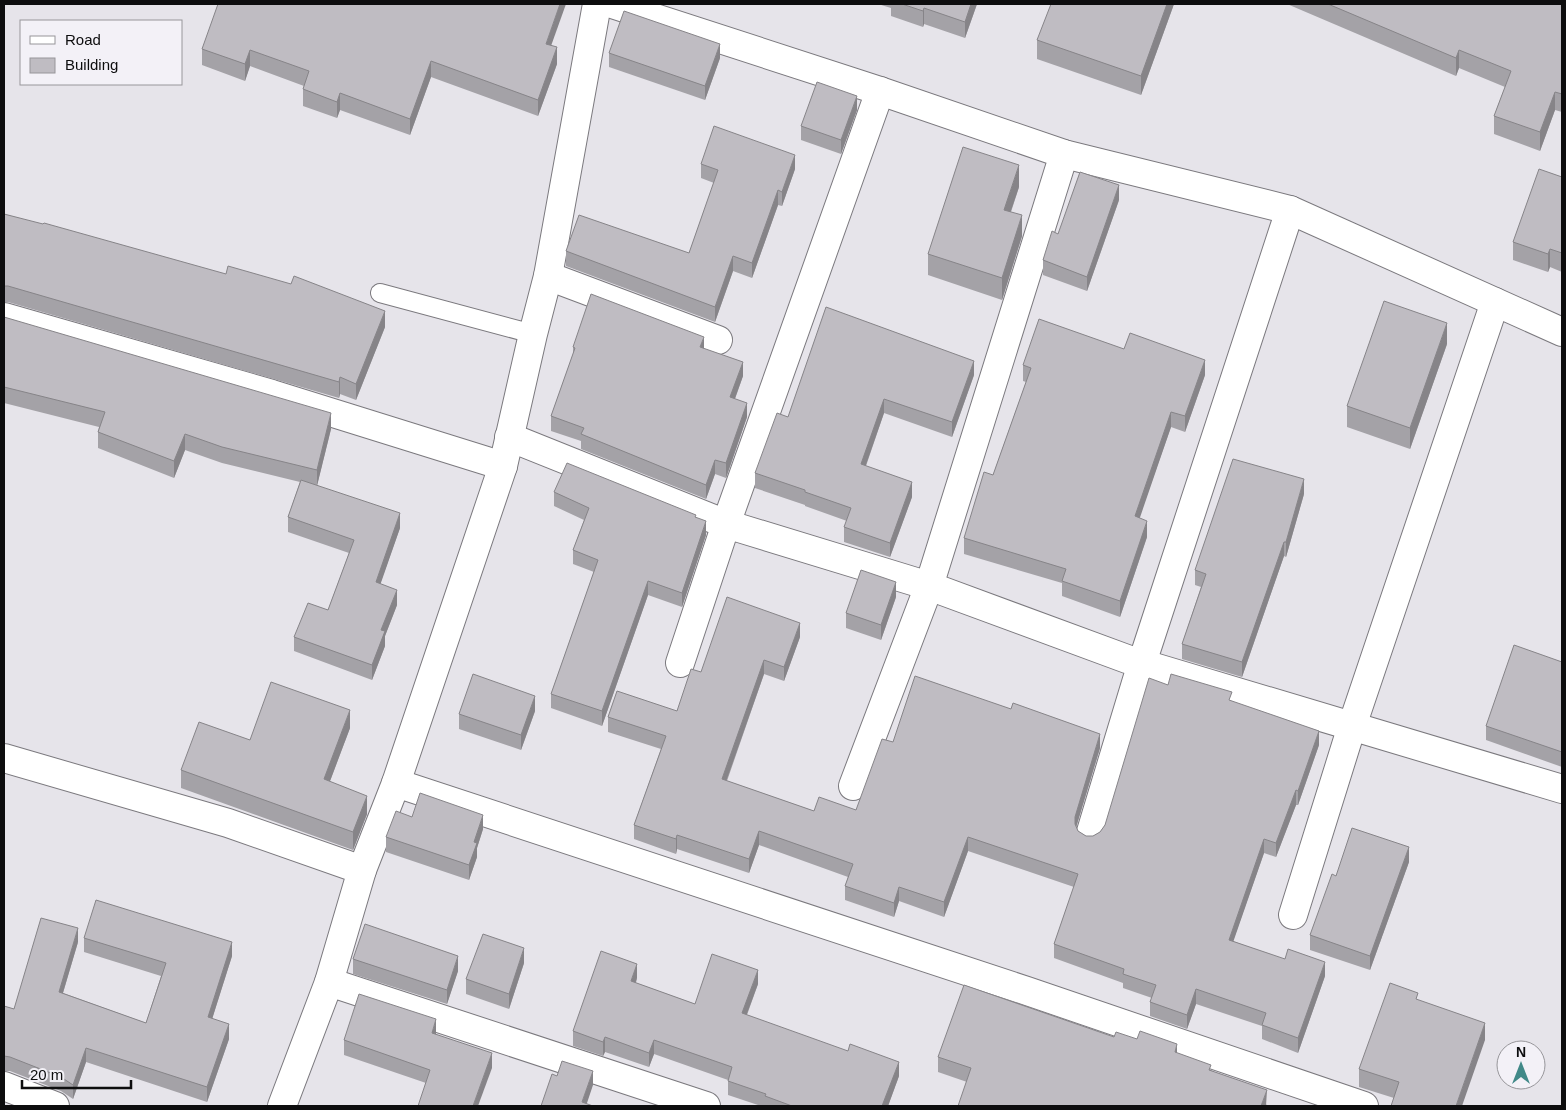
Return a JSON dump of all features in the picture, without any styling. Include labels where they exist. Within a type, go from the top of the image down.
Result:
[{"type":"street","points":[[282,1106],[329,982],[362,870],[396,783],[503,466],[508,438],[548,276],[597,4]]},
{"type":"street","points":[[612,4],[880,91],[1064,154],[1290,210],[1562,332]]},
{"type":"street","points":[[680,663],[726,524],[880,91]]},
{"type":"street","points":[[853,786],[928,586],[1064,154]]},
{"type":"street","points":[[1090,835],[1142,663],[1290,210]]},
{"type":"street","points":[[548,276],[718,340]]},
{"type":"street","points":[[1293,915],[1352,726],[1495,302]]},
{"type":"street","points":[[4,317],[272,394],[503,466]]},
{"type":"street","points":[[508,438],[726,524],[928,586],[1127,659],[1562,789]]},
{"type":"street","points":[[4,758],[228,823],[362,870]]},
{"type":"street","points":[[396,783],[1027,991],[1364,1106]]},
{"type":"street","points":[[329,982],[706,1106]]},
{"type":"street","points":[[4,1086],[55,1106]]},
{"type":"lane","points":[[380,292],[533,334]]},
{"type":"building","points":[[218,4],[560,4],[546,44],[557,47],[538,100],[431,61],[410,119],[340,93],[337,102],[303,89],[309,71],[250,50],[245,64],[202,49]]},
{"type":"building","points":[[902,4],[971,4],[965,22],[924,8],[923,11]]},
{"type":"building","points":[[1051,4],[1167,4],[1141,76],[1037,40]]},
{"type":"building","points":[[1328,4],[1562,4],[1562,94],[1555,92],[1540,132],[1494,116],[1511,71],[1459,50],[1456,58]]},
{"type":"building","points":[[624,11],[720,44],[705,86],[609,53]]},
{"type":"building","points":[[817,82],[857,96],[841,140],[801,126]]},
{"type":"building","points":[[714,126],[795,155],[782,192],[778,190],[752,263],[733,256],[715,307],[566,251],[579,215],[689,253],[718,170],[701,164]]},
{"type":"building","points":[[963,147],[1019,165],[1004,210],[1022,215],[1002,278],[928,254]]},
{"type":"building","points":[[1539,169],[1562,177],[1562,253],[1550,249],[1548,254],[1513,242]]},
{"type":"building","points":[[1080,172],[1119,185],[1087,277],[1043,260],[1052,231],[1058,234]]},
{"type":"building","points":[[4,214],[44,223],[226,274],[228,266],[291,284],[294,276],[385,311],[356,384],[340,377],[339,382],[4,286]]},
{"type":"building","points":[[591,294],[704,337],[700,347],[743,362],[730,397],[747,403],[726,463],[715,460],[706,485],[581,434],[584,428],[551,416],[575,348],[573,347]]},
{"type":"building","points":[[1384,301],[1447,323],[1410,428],[1347,406]]},
{"type":"building","points":[[826,307],[974,361],[952,422],[884,399],[861,464],[912,482],[890,543],[844,527],[851,508],[755,473],[777,413],[788,417]]},
{"type":"building","points":[[4,317],[331,413],[317,470],[222,447],[185,434],[174,461],[98,432],[105,412],[4,387]]},
{"type":"building","points":[[1039,319],[1124,349],[1130,333],[1205,360],[1185,416],[1171,412],[1135,516],[1147,521],[1120,601],[1062,581],[1066,569],[964,538],[984,472],[993,475],[1031,368],[1023,365]]},
{"type":"building","points":[[1233,459],[1304,479],[1286,542],[1284,542],[1242,662],[1182,644],[1206,574],[1195,570]]},
{"type":"building","points":[[567,463],[696,515],[695,517],[706,521],[682,593],[648,581],[602,711],[551,694],[598,560],[573,550],[589,508],[554,492]]},
{"type":"building","points":[[301,480],[400,513],[376,582],[397,590],[381,630],[385,631],[372,665],[294,637],[308,603],[328,610],[354,540],[288,517]]},
{"type":"building","points":[[861,570],[896,582],[881,625],[846,613]]},
{"type":"building","points":[[727,597],[800,623],[784,667],[764,660],[722,779],[814,811],[819,797],[856,810],[882,739],[893,742],[915,676],[1011,709],[1013,703],[1100,734],[1075,817],[1078,831],[1086,836],[1093,836],[1100,832],[1105,825],[1149,678],[1168,685],[1171,674],[1232,692],[1229,700],[1319,731],[1298,791],[1296,790],[1276,843],[1264,839],[1229,940],[1285,959],[1288,949],[1325,962],[1298,1038],[1262,1025],[1266,1013],[1196,989],[1187,1015],[1150,1002],[1156,985],[1123,974],[1124,969],[1054,944],[1078,874],[968,837],[944,902],[899,887],[894,903],[845,886],[853,864],[759,831],[749,859],[677,835],[676,839],[634,825],[666,736],[608,717],[617,691],[677,711],[691,669],[701,672]]},
{"type":"building","points":[[1514,645],[1562,662],[1562,752],[1486,726]]},
{"type":"building","points":[[473,674],[535,696],[521,735],[459,714]]},
{"type":"building","points":[[271,682],[350,710],[324,779],[367,796],[353,832],[181,770],[199,722],[250,740]]},
{"type":"building","points":[[420,793],[483,815],[474,842],[477,843],[469,865],[386,837],[396,811],[412,817]]},
{"type":"building","points":[[1352,828],[1409,847],[1370,956],[1310,935],[1332,874],[1336,876]]},
{"type":"building","points":[[96,900],[232,942],[208,1017],[229,1024],[207,1087],[86,1048],[73,1085],[61,1077],[4,1056],[4,1006],[14,1009],[41,918],[78,928],[59,992],[146,1023],[166,963],[84,938]]},
{"type":"building","points":[[365,924],[458,956],[447,990],[353,959]]},
{"type":"building","points":[[483,934],[524,948],[509,994],[466,979]]},
{"type":"building","points":[[601,951],[637,964],[631,981],[695,1004],[712,954],[758,970],[742,1013],[848,1051],[850,1044],[899,1062],[882,1106],[792,1106],[765,1096],[766,1094],[728,1081],[732,1067],[654,1040],[649,1053],[605,1037],[603,1042],[573,1031]]},
{"type":"building","points":[[1390,983],[1418,993],[1416,999],[1485,1023],[1456,1106],[1391,1106],[1399,1082],[1359,1069]]},
{"type":"building","points":[[964,985],[1114,1037],[1116,1032],[1137,1039],[1140,1031],[1177,1044],[1175,1052],[1211,1065],[1209,1070],[1267,1090],[1261,1106],[958,1106],[971,1068],[938,1057]]},
{"type":"building","points":[[359,994],[436,1019],[432,1033],[492,1053],[473,1106],[418,1106],[430,1070],[344,1040]]},
{"type":"building","points":[[562,1061],[593,1071],[582,1102],[593,1106],[541,1106],[552,1074],[557,1076]]}]
